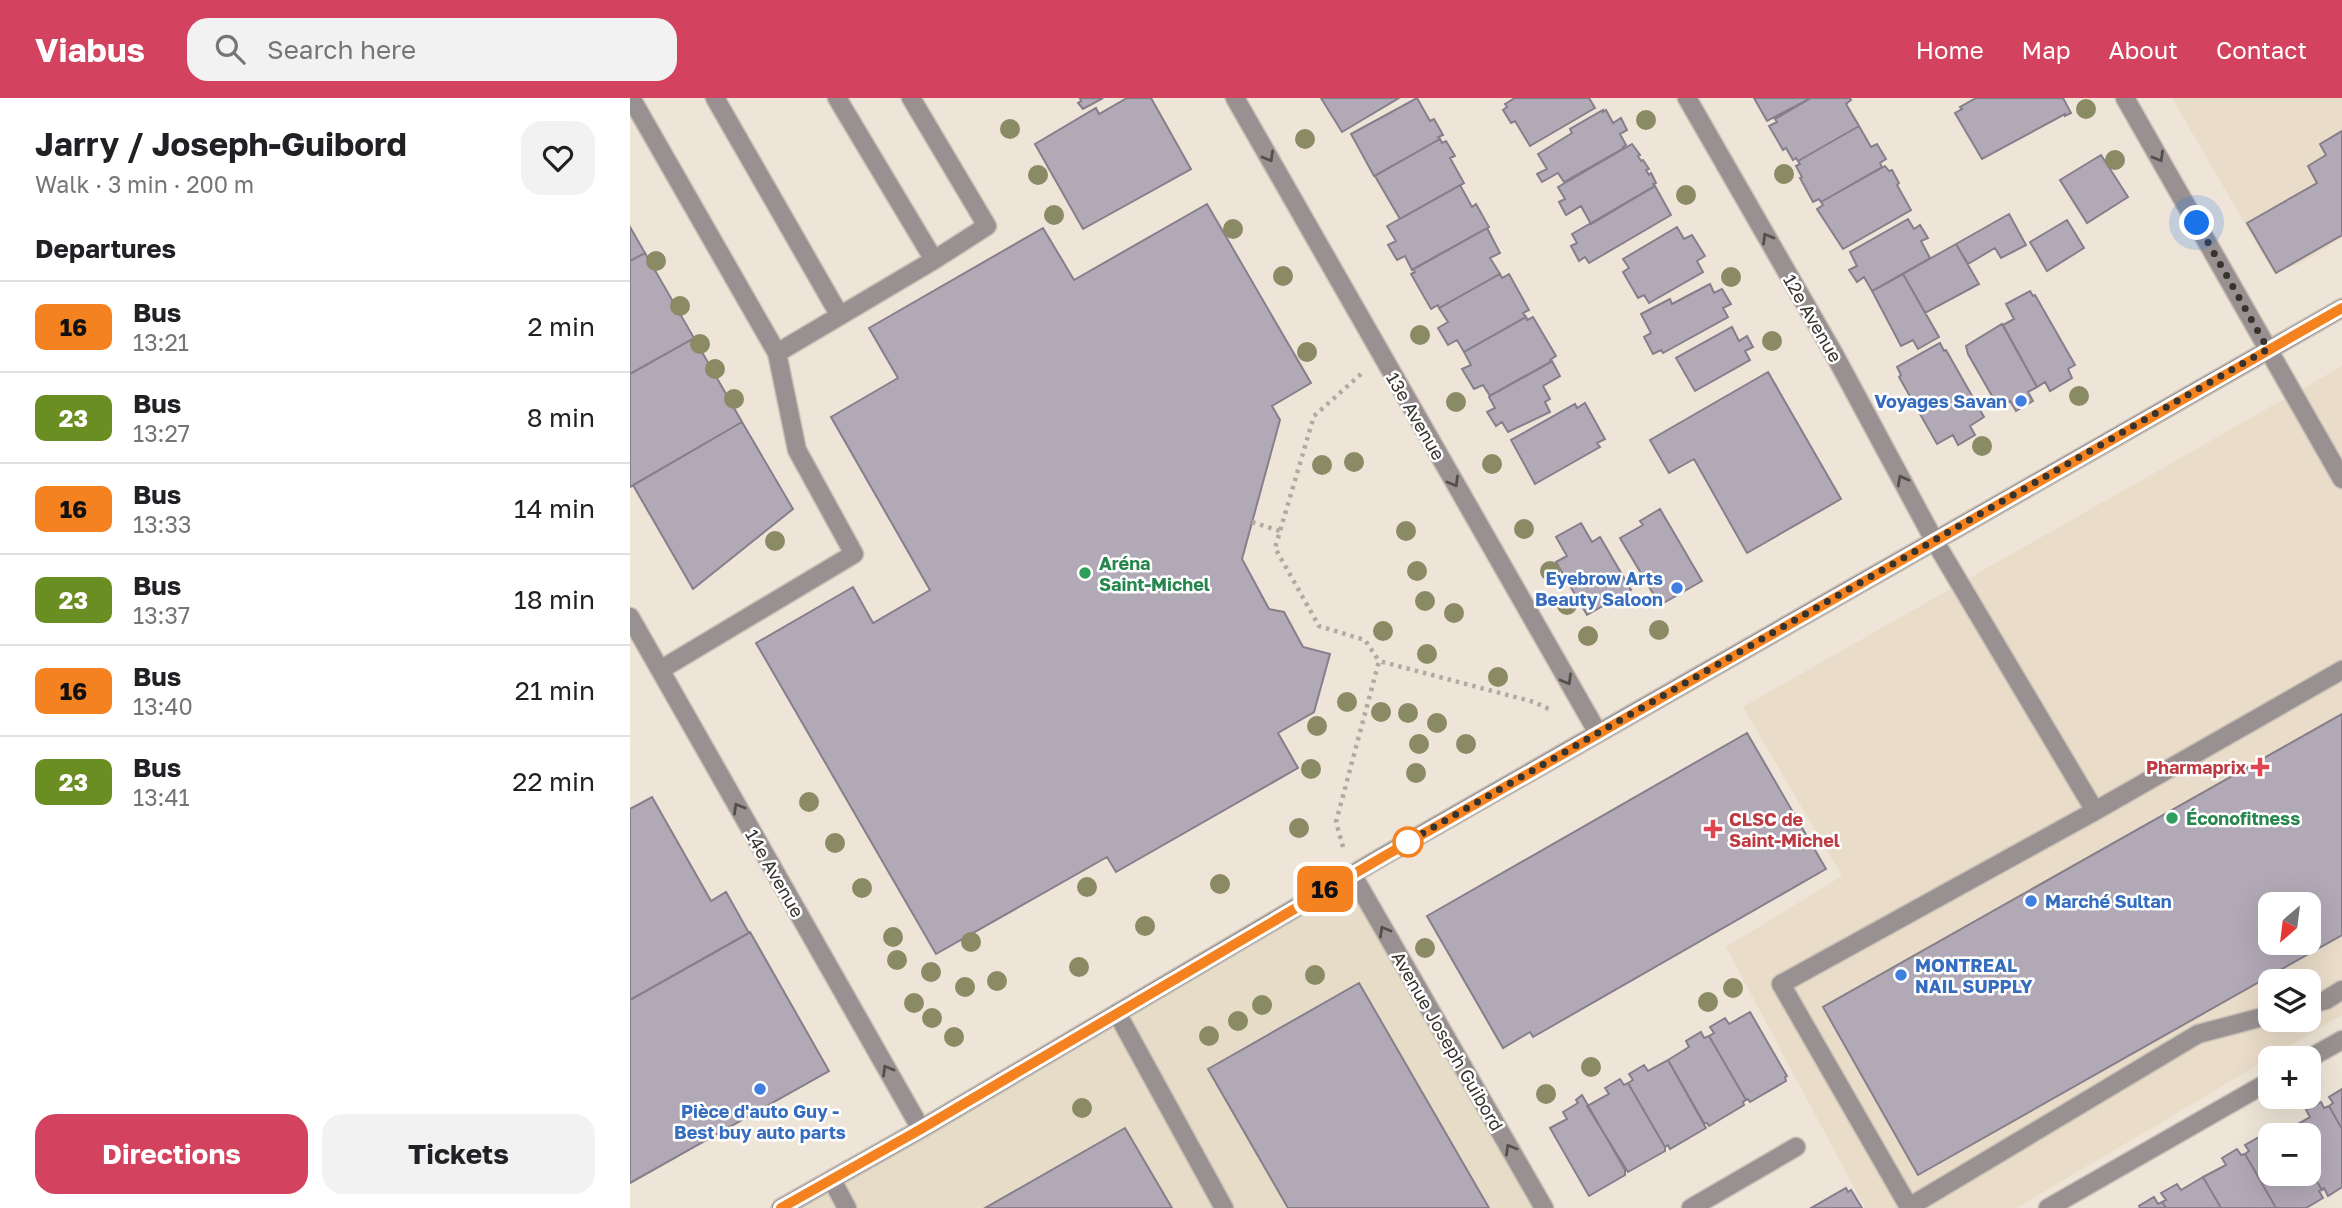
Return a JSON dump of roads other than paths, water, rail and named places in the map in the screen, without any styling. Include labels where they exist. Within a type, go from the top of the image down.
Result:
[{"type":"street","points":[[631,98],[777,353],[797,450],[853,554],[660,670]]},
{"type":"street","points":[[715,98],[839,316]]},
{"type":"street","points":[[837,98],[934,260]]},
{"type":"street","points":[[777,353],[987,226],[911,98]]},
{"type":"street","name":"13e Avenue","points":[[1235,98],[1598,733]]},
{"type":"street","name":"12e Avenue","points":[[1687,98],[1834,354],[1934,540],[2095,811]]},
{"type":"street","points":[[2125,98],[2342,480]]},
{"type":"street","points":[[781,1208],[921,1129],[1352,874],[2342,308]]},
{"type":"street","name":"14e Avenue","points":[[630,617],[921,1129]]},
{"type":"street","points":[[2258,1018],[2198,1034],[1909,1207],[1782,984],[2095,811],[2342,670]]},
{"type":"street","name":"Avenue Joseph Guibord","points":[[1352,874],[1544,1208]]},
{"type":"street","points":[[2321,1001],[2342,990]]},
{"type":"street","points":[[1117,1013],[1224,1208]]},
{"type":"street","points":[[2321,1052],[2342,1040]]},
{"type":"street","points":[[2048,1208],[2258,1088]]},
{"type":"street","points":[[1691,1208],[1796,1147]]},
{"type":"street","points":[[832,1180],[847,1208]]},
{"type":"place","name":"Voyages Savan","points":[[2021,401]]},
{"type":"place","name":"Aréna Saint-Michel","points":[[1085,573]]},
{"type":"place","name":"Eyebrow Arts Beauty Saloon","points":[[1677,588]]},
{"type":"place","name":"Pharmaprix","points":[[2260,767]]},
{"type":"place","name":"Éconofitness","points":[[2172,818]]},
{"type":"place","name":"CLSC de Saint-Michel","points":[[1713,829]]},
{"type":"place","name":"Marché Sultan","points":[[2031,901]]},
{"type":"place","name":"MONTREAL NAIL SUPPLY","points":[[1901,975]]},
{"type":"place","name":"Pièce d'auto Guy - Best buy auto parts","points":[[760,1089]]}]
